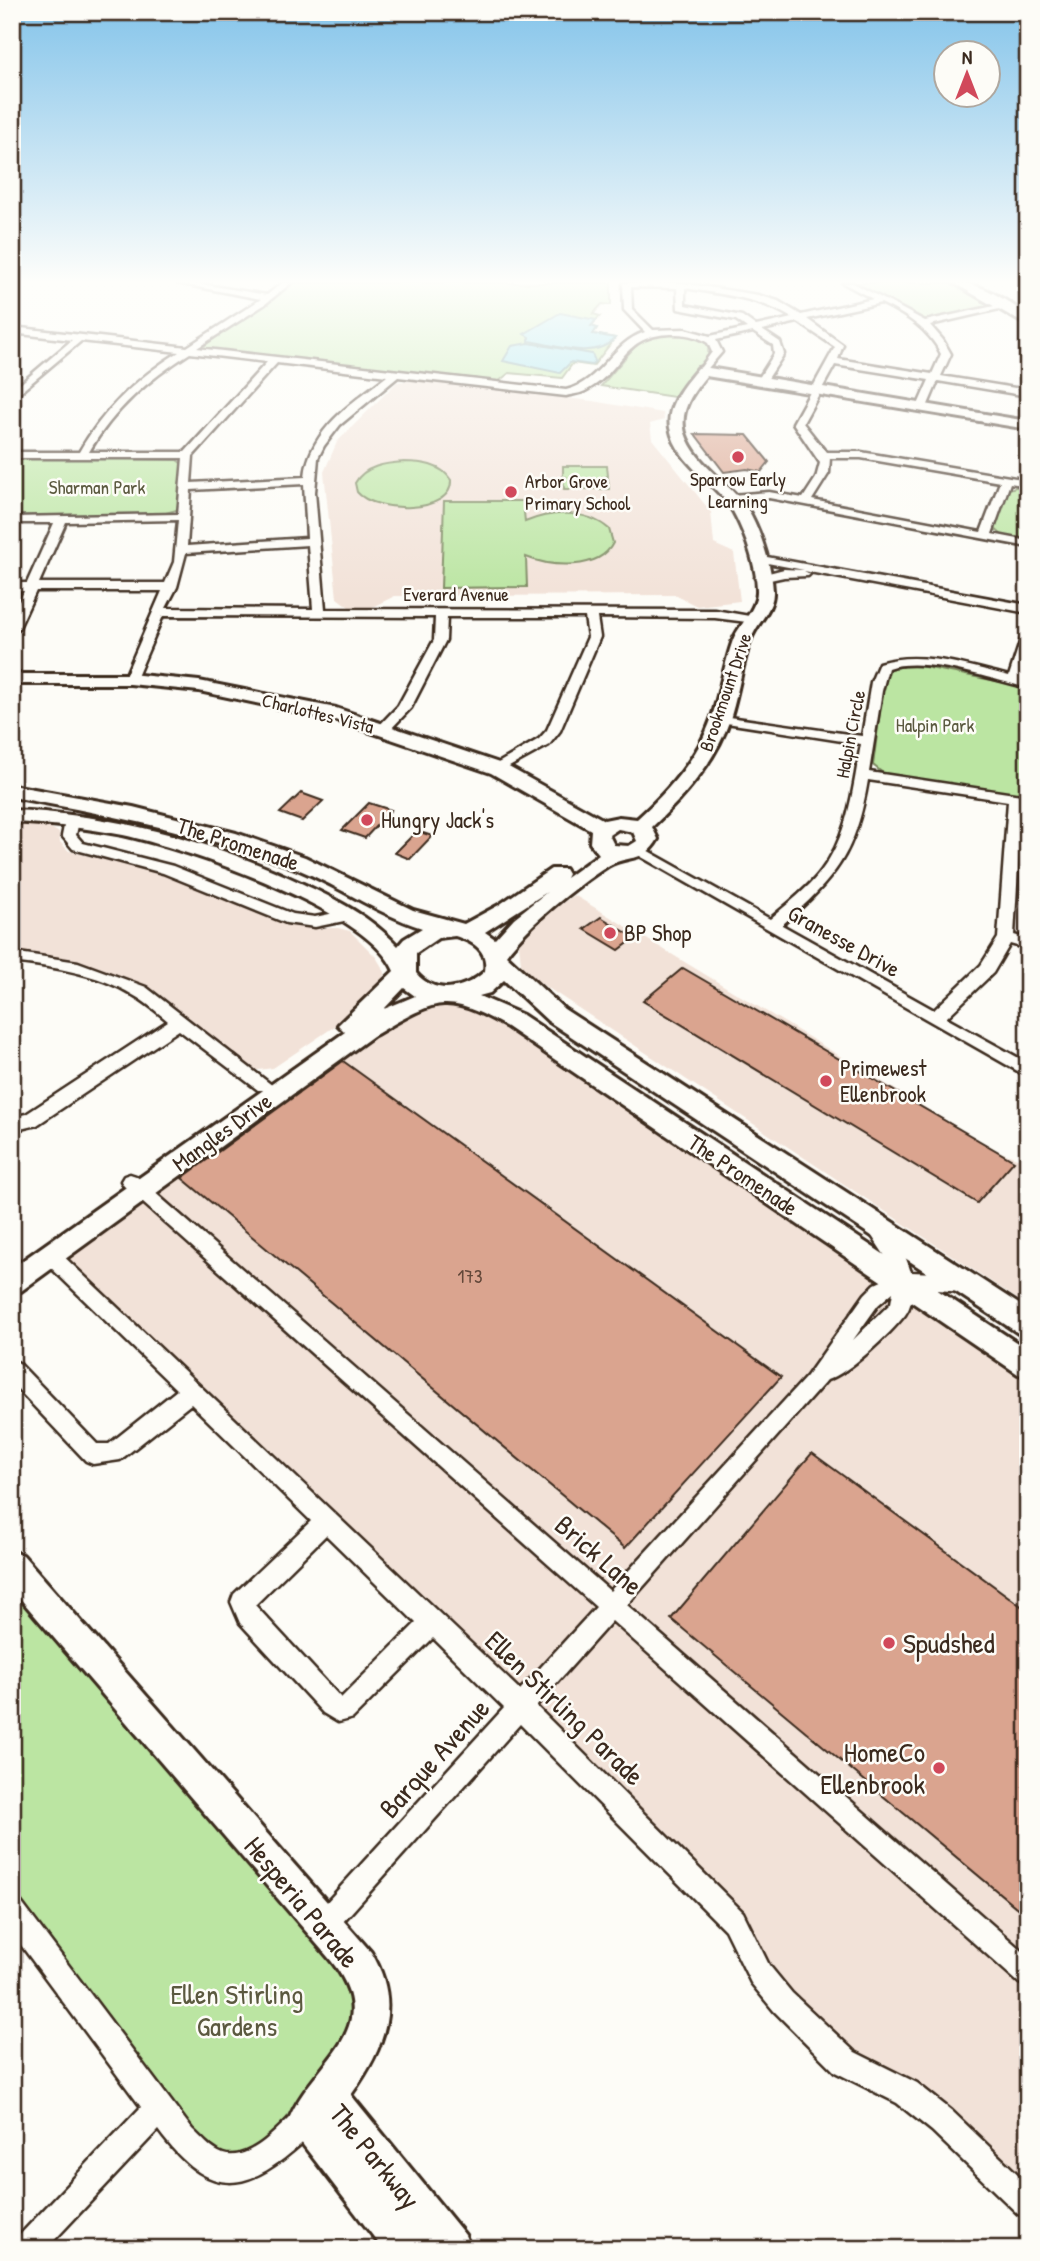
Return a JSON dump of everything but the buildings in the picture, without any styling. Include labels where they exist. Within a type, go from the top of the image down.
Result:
[{"type":"street","points":[[82,455],[94,429],[134,389]]},
{"type":"street","points":[[130,679],[171,587],[183,550],[188,455],[248,389]]},
{"type":"street","points":[[319,613],[310,480],[313,458],[324,439],[344,417],[377,389]]},
{"type":"street","points":[[522,389],[576,392],[584,389]]},
{"type":"street","name":"Brookmount Drive","points":[[640,827],[674,796],[697,768],[720,718],[742,638],[763,599],[761,578],[743,513],[688,453],[678,434],[676,417],[679,404],[690,389]]},
{"type":"street","points":[[806,389],[1028,425]]},
{"type":"street","points":[[922,407],[931,389]]},
{"type":"street","points":[[1002,389],[1028,393]]},
{"type":"street","points":[[815,390],[798,423],[805,438],[825,455],[861,455],[1028,484]]},
{"type":"street","points":[[12,455],[188,455]]},
{"type":"street","points":[[805,503],[826,466],[825,455]]},
{"type":"street","points":[[185,487],[310,480]]},
{"type":"street","points":[[985,536],[1006,480]]},
{"type":"street","points":[[731,498],[769,495],[1028,544]]},
{"type":"street","points":[[12,520],[184,517]]},
{"type":"street","points":[[12,630],[61,520]]},
{"type":"street","points":[[183,550],[314,541]]},
{"type":"street","points":[[756,558],[1028,609]]},
{"type":"street","points":[[761,578],[789,573],[887,582]]},
{"type":"street","points":[[12,586],[171,587]]},
{"type":"street","name":"Everard Avenue","points":[[160,612],[715,614],[751,620]]},
{"type":"street","points":[[383,729],[404,708],[440,640],[441,614]]},
{"type":"street","points":[[498,769],[544,742],[553,731],[594,636],[591,614]]},
{"type":"street","points":[[1021,683],[1028,636]]},
{"type":"street","name":"Halpin Circle","points":[[771,926],[821,881],[834,865],[851,824],[881,670],[886,664],[905,660],[921,662],[1021,683]]},
{"type":"street","name":"Charlottes Vista","points":[[12,679],[130,679],[200,686],[269,699],[383,729],[498,769],[615,844]]},
{"type":"street","points":[[720,718],[868,741]]},
{"type":"street","points":[[862,775],[1021,799],[1006,938],[987,969],[936,1018]]},
{"type":"street","name":"The Promenade","points":[[12,791],[133,813],[229,838],[298,862],[405,915],[460,931]]},
{"type":"street","name":"The Promenade","points":[[12,816],[72,821],[120,830],[215,856],[295,888],[349,915],[381,941],[403,969]]},
{"type":"street","name":"The Promenade","points":[[72,821],[69,836],[78,846],[168,869],[291,919],[315,922],[349,915]]},
{"type":"street","points":[[615,844],[602,862],[519,923],[498,958],[489,982],[480,989],[446,996],[418,988],[403,969],[404,953],[423,936],[460,931],[507,910],[615,844],[648,839],[640,827],[621,822],[615,844]]},
{"type":"street","name":"Granesse Drive","points":[[615,844],[771,926],[1028,1071]]},
{"type":"street","points":[[460,931],[485,939],[498,958]]},
{"type":"street","points":[[1006,938],[1028,944]]},
{"type":"street","points":[[12,957],[72,965],[108,976],[140,991],[264,1086]]},
{"type":"street","name":"The Promenade","points":[[498,958],[536,1000],[556,1015],[1028,1325]]},
{"type":"street","name":"Mangles Drive","points":[[12,1265],[135,1186],[342,1038],[374,1005],[403,969]]},
{"type":"street","name":"The Promenade","points":[[446,996],[515,1020],[1028,1365]]},
{"type":"street","name":"Mangles Drive","points":[[12,1283],[264,1086],[342,1038],[382,1019],[446,996]]},
{"type":"street","points":[[12,1124],[31,1120],[180,1022]]},
{"type":"street","name":"Brick Lane","points":[[135,1186],[1028,1974]]},
{"type":"street","points":[[869,1220],[898,1261],[903,1282]]},
{"type":"street","name":"Ellen Stirling Parade","points":[[50,1255],[520,1707],[734,1921],[760,1974],[783,2002],[845,2062],[907,2093],[942,2121],[1028,2204]]},
{"type":"street","name":"Barque Avenue","points":[[324,1924],[814,1382],[874,1298],[891,1284],[903,1282],[940,1281],[967,1285]]},
{"type":"street","points":[[12,1369],[93,1454],[102,1456],[113,1454],[190,1392]]},
{"type":"street","points":[[326,1521],[242,1602],[248,1615],[331,1705],[338,1710],[345,1710],[432,1623]]},
{"type":"street","name":"Hesperia Parade","points":[[12,1566],[349,1954],[366,1981],[370,2005],[366,2032],[317,2107],[260,2159],[239,2169],[222,2169],[203,2159],[182,2139],[12,1911]]},
{"type":"street","name":"The Parkway","points":[[317,2107],[410,2249]]},
{"type":"street","name":"The Parkway","points":[[317,2107],[451,2249]]},
{"type":"street","points":[[26,2249],[159,2108]]},
{"type":"shaded area","name":"Arbor Grove Primary School","points":[[390,389],[486,389],[592,401],[663,413],[664,420],[650,424],[652,439],[711,512],[714,544],[734,553],[740,601],[697,606],[675,595],[395,596],[372,607],[349,607],[337,598],[324,472],[337,442]]},
{"type":"shaded area","points":[[12,823],[50,827],[59,833],[60,842],[69,851],[165,875],[286,924],[350,931],[376,957],[385,972],[379,988],[341,1022],[273,1068],[258,1070],[246,1066],[138,983],[81,964],[12,953]]},
{"type":"shaded area","points":[[574,895],[995,1150],[1028,1162],[1028,1306],[527,974],[521,964],[519,944],[536,922]]},
{"type":"shaded area","points":[[440,995],[494,1010],[1028,1365],[1028,2204],[783,2002],[734,1921],[50,1255],[365,1030]]},
{"type":"green space","points":[[618,389],[681,389],[674,397]]},
{"type":"green space","name":"Sharman Park","points":[[12,457],[177,460],[182,464],[180,509],[162,514],[12,516]]},
{"type":"green space","points":[[404,462],[424,463],[442,470],[451,480],[448,491],[440,500],[411,507],[379,504],[357,492],[355,483],[370,469]]},
{"type":"green space","points":[[563,466],[607,466],[608,476],[605,477],[608,478],[609,489],[564,489],[563,478],[567,477],[563,477]]},
{"type":"green space","points":[[1028,486],[1028,540],[1003,536],[993,527],[1006,490]]},
{"type":"green space","points":[[444,501],[523,501],[525,522],[557,514],[579,515],[609,529],[613,543],[597,558],[574,564],[548,563],[526,557],[527,587],[441,588]]},
{"type":"green space","name":"Halpin Park","points":[[909,664],[1028,687],[1028,796],[884,774],[873,765],[885,673],[891,668]]},
{"type":"green space","name":"Ellen Stirling Gardens","points":[[12,1566],[370,2005],[308,2119],[222,2169],[12,1911]]},
{"type":"place","name":"Sparrow Early Learning","points":[[738,457]]},
{"type":"place","name":"Arbor Grove Primary School","points":[[511,492]]},
{"type":"place","name":"Hungry Jack's","points":[[367,820]]},
{"type":"place","name":"BP Shop","points":[[610,933]]},
{"type":"place","name":"Primewest Ellenbrook","points":[[826,1081]]},
{"type":"place","name":"Spudshed","points":[[889,1643]]},
{"type":"place","name":"HomeCo Ellenbrook","points":[[939,1768]]}]
